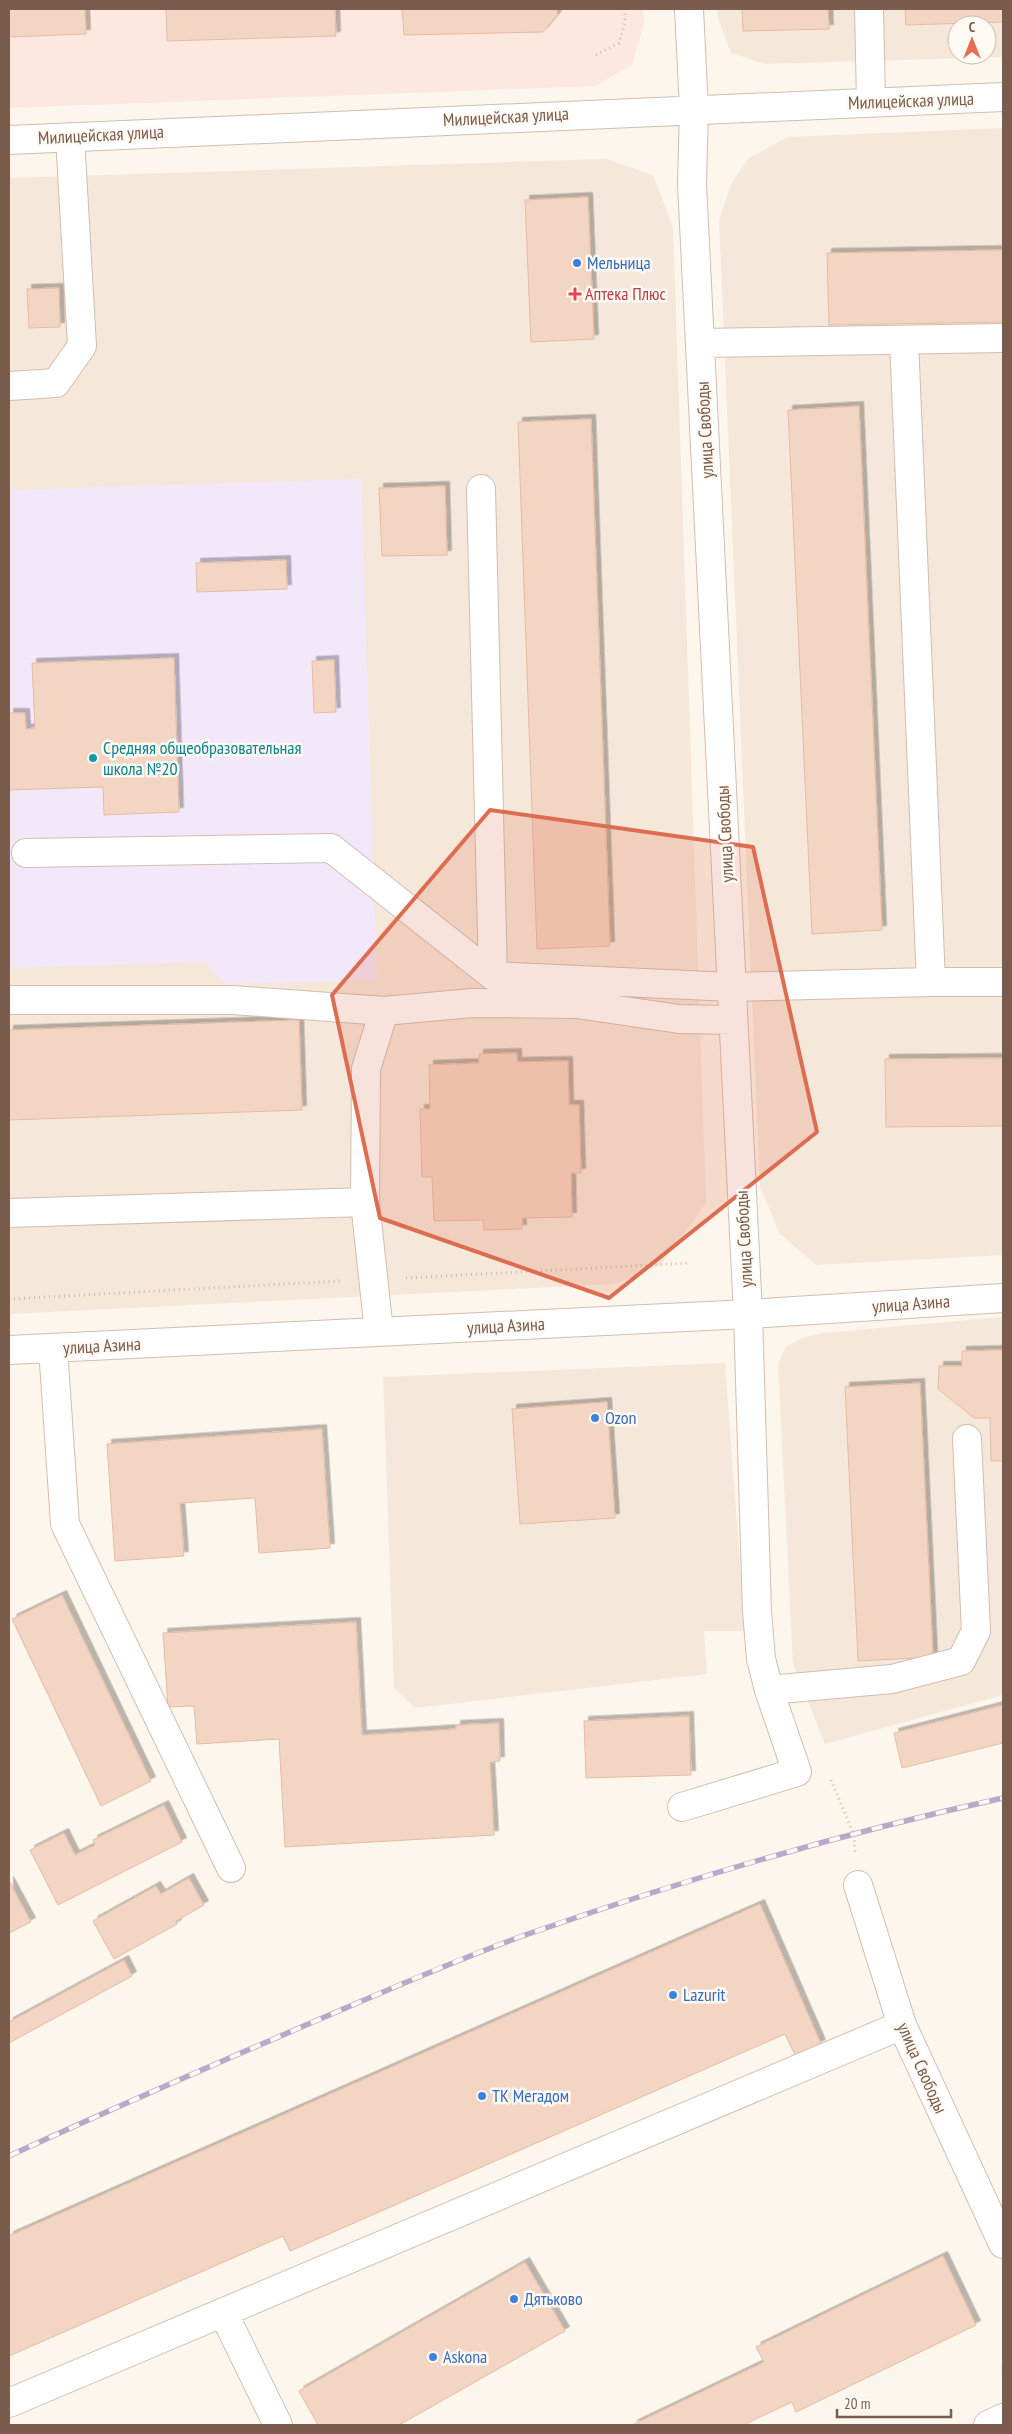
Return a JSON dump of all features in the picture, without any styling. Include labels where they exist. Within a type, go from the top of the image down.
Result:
[{"type":"street","name":"улица Свободы","points":[[682,1808],[797,1772],[769,1690],[761,1659],[756,1601],[748,1314],[692,184],[694,109],[690,9]]},
{"type":"street","points":[[869,9],[871,102]]},
{"type":"street","name":"Милицейская улица","points":[[9,140],[1003,97]]},
{"type":"street","points":[[9,386],[56,383],[82,346],[70,137]]},
{"type":"street","points":[[700,343],[1003,338]]},
{"type":"street","points":[[904,340],[931,982]]},
{"type":"street","points":[[481,489],[494,976]]},
{"type":"street","points":[[26,853],[331,848],[494,976],[732,987],[1003,982]]},
{"type":"street","points":[[9,1000],[233,1000],[384,1011],[472,1002],[577,1004],[679,1019],[733,1020]]},
{"type":"street","points":[[379,1332],[365,1202],[366,1069],[384,1011]]},
{"type":"street","points":[[9,1213],[365,1202]]},
{"type":"street","name":"улица Азина","points":[[9,1350],[748,1314],[1003,1298]]},
{"type":"street","points":[[53,1348],[65,1524],[232,1868]]},
{"type":"street","points":[[769,1690],[892,1679],[961,1661],[976,1631],[967,1439]]},
{"type":"street","name":"улица Свободы","points":[[858,1885],[902,2025],[1003,2244]]},
{"type":"street","points":[[9,2403],[902,2025]]},
{"type":"street","points":[[223,2312],[278,2425]]},
{"type":"street","points":[[988,2425],[1003,2418]]},
{"type":"path","points":[[596,55],[619,43],[625,22],[625,9]]},
{"type":"path","points":[[1003,2368],[1001,2369],[1003,2372]]},
{"type":"highlighted area","points":[[490,810],[753,847],[817,1132],[609,1298],[380,1218],[332,995]]},
{"type":"shaded area","points":[[9,9],[643,9],[644,24],[632,65],[596,86],[9,108]]},
{"type":"shaded area","points":[[717,9],[1003,9],[1003,57],[997,57],[997,15],[947,15],[947,59],[765,64],[731,53],[718,19]]},
{"type":"shaded area","points":[[1003,128],[1003,1255],[816,1265],[780,1234],[760,1187],[719,220],[732,182],[749,158],[788,137]]},
{"type":"shaded area","points":[[606,159],[653,175],[673,227],[706,1203],[661,1265],[615,1284],[9,1314],[9,178]]},
{"type":"shaded area","points":[[361,479],[377,980],[225,984],[204,962],[9,968],[9,490]]},
{"type":"shaded area","points":[[1003,1317],[1003,1695],[825,1744],[793,1664],[778,1364],[786,1347],[802,1338],[822,1333]]},
{"type":"shaded area","points":[[725,1363],[745,1631],[704,1631],[707,1674],[415,1708],[394,1688],[383,1377]]},
{"type":"building","points":[[9,9],[85,9],[86,34],[9,37]]},
{"type":"building","points":[[166,9],[335,9],[336,36],[167,41]]},
{"type":"building","points":[[402,9],[557,9],[557,15],[543,32],[404,35]]},
{"type":"building","points":[[742,9],[828,9],[829,29],[743,31]]},
{"type":"building","points":[[905,9],[1003,9],[1003,22],[997,22],[997,15],[947,15],[947,24],[906,25]]},
{"type":"building","points":[[588,197],[594,339],[531,342],[525,200]]},
{"type":"building","points":[[1003,250],[1003,322],[829,325],[827,253]]},
{"type":"building","points":[[59,288],[60,327],[29,328],[27,289]]},
{"type":"building","points":[[859,406],[882,930],[812,934],[788,410]]},
{"type":"building","points":[[591,419],[610,946],[537,949],[518,422]]},
{"type":"building","points":[[445,486],[447,555],[382,556],[379,488]]},
{"type":"building","points":[[286,560],[287,589],[197,592],[196,563]]},
{"type":"building","name":"Средняя общеобразовательная школа №20","points":[[174,658],[179,812],[104,815],[103,787],[9,790],[9,713],[25,713],[26,729],[35,728],[32,663]]},
{"type":"building","points":[[334,660],[336,712],[314,713],[312,661]]},
{"type":"building","points":[[299,1020],[302,1110],[9,1120],[9,1030]]},
{"type":"building","points":[[517,1053],[517,1062],[568,1061],[569,1105],[579,1105],[581,1173],[571,1173],[572,1217],[522,1218],[522,1229],[484,1230],[483,1220],[434,1221],[432,1177],[422,1177],[420,1109],[430,1109],[429,1065],[479,1063],[479,1054]]},
{"type":"building","points":[[1003,1058],[1003,1126],[886,1127],[885,1059]]},
{"type":"building","points":[[1003,1350],[1003,1461],[991,1461],[990,1418],[974,1418],[938,1389],[939,1366],[962,1366],[962,1351]]},
{"type":"building","points":[[920,1383],[933,1657],[858,1661],[845,1387]]},
{"type":"building","points":[[607,1402],[615,1518],[520,1524],[512,1409]]},
{"type":"building","points":[[322,1429],[330,1548],[259,1553],[255,1498],[180,1503],[184,1556],[115,1561],[107,1444]]},
{"type":"building","points":[[62,1595],[151,1781],[101,1806],[12,1619]]},
{"type":"building","points":[[356,1622],[362,1735],[456,1729],[456,1725],[499,1723],[500,1761],[490,1762],[494,1835],[285,1847],[279,1739],[197,1744],[194,1706],[168,1707],[163,1633]]},
{"type":"building","points":[[1003,1705],[1003,1743],[902,1768],[894,1733]]},
{"type":"building","points":[[689,1716],[691,1775],[586,1778],[584,1721]]},
{"type":"building","points":[[164,1805],[182,1842],[58,1905],[30,1850],[64,1833],[75,1855],[95,1845],[93,1840]]},
{"type":"building","points":[[189,1878],[204,1905],[176,1921],[177,1924],[114,1959],[93,1921],[156,1886],[161,1894]]},
{"type":"building","points":[[9,1881],[31,1922],[9,1933]]},
{"type":"building","name":"ТК Мегадом","points":[[760,1904],[821,2044],[795,2055],[785,2034],[290,2251],[283,2236],[9,2356],[9,2236]]},
{"type":"building","points":[[124,1960],[132,1976],[9,2043],[9,2022]]},
{"type":"building","points":[[943,2256],[976,2325],[796,2412],[792,2402],[743,2425],[632,2425],[764,2362],[756,2347]]},
{"type":"building","points":[[525,2262],[565,2331],[399,2425],[318,2425],[299,2391]]},
{"type":"railway","points":[[9,2156],[388,1990],[528,1934],[704,1876],[883,1826],[1003,1798]]},
{"type":"place","name":"Мельница","points":[[577,263]]},
{"type":"place","name":"Аптека Плюс","points":[[575,294]]},
{"type":"place","name":"Средняя общеобразовательная школа №20","points":[[93,758]]},
{"type":"place","name":"Ozon","points":[[595,1418]]},
{"type":"place","name":"Lazurit","points":[[673,1995]]},
{"type":"place","name":"ТК Мегадом","points":[[482,2096]]},
{"type":"place","name":"Дятьково","points":[[514,2299]]},
{"type":"place","name":"Askona","points":[[433,2357]]}]
